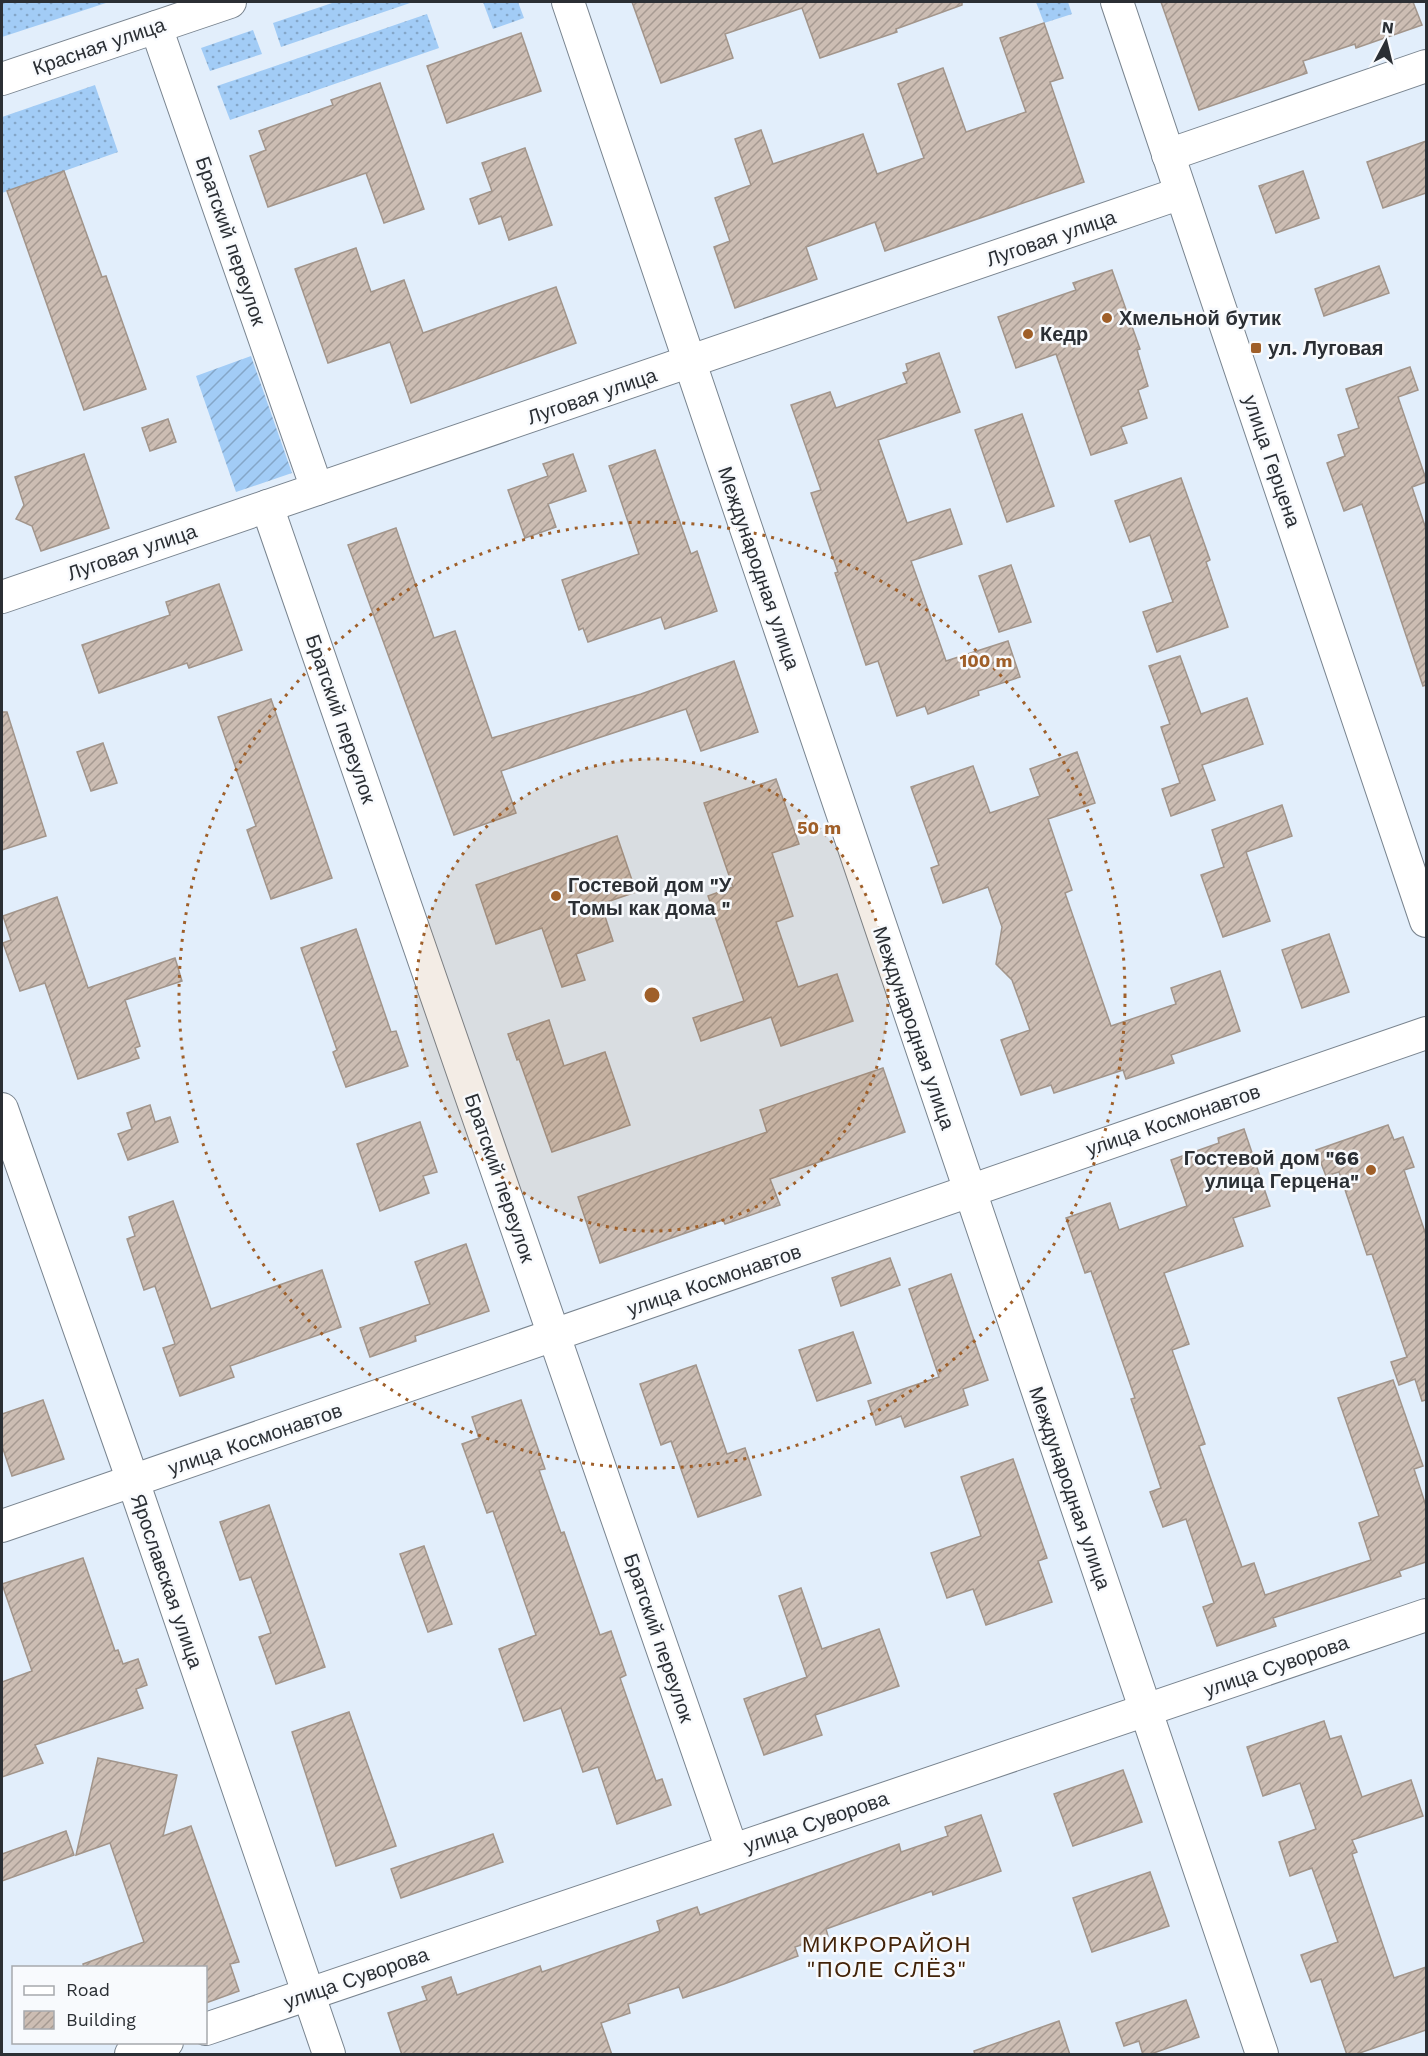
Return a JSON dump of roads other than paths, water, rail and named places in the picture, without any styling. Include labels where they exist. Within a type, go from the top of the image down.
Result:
[{"type":"street","name":"Красная улица","points":[[2,79],[230,2]]},
{"type":"street","name":"Международная улица","points":[[568,2],[1262,2055]]},
{"type":"street","name":"улица Герцена","points":[[1117,2],[1426,921]]},
{"type":"street","name":"Братский переулок","points":[[156,27],[317,489]]},
{"type":"street","points":[[1168,155],[1426,66]]},
{"type":"street","name":"Луговая улица","points":[[2,597],[1181,193]]},
{"type":"street","name":"Братский переулок","points":[[267,506],[732,1850]]},
{"type":"street","name":"улица Космонавтов","points":[[2,1526],[1426,1033]]},
{"type":"street","name":"Ярославская улица","points":[[2,1109],[133,1481],[329,2055]]},
{"type":"street","name":"улица Суворова","points":[[207,2030],[1426,1615]]},
{"type":"street","points":[[131,2055],[164,2044]]},
{"type":"place","name":"Хмельной бутик","points":[[1107,318]]},
{"type":"place","name":"Кедр","points":[[1028,334]]},
{"type":"place","name":"ул. Луговая","points":[[1256,348]]},
{"type":"place","name":"Гостевой дом \"У Томы как дома \"","points":[[556,896]]},
{"type":"place","name":"Гостевой дом \"66 улица Герцена\"","points":[[1371,1170]]},
{"type":"district","name":"МИКРОРАЙОН \"ПОЛЕ СЛЁЗ\"","points":[[887,1956]]}]
